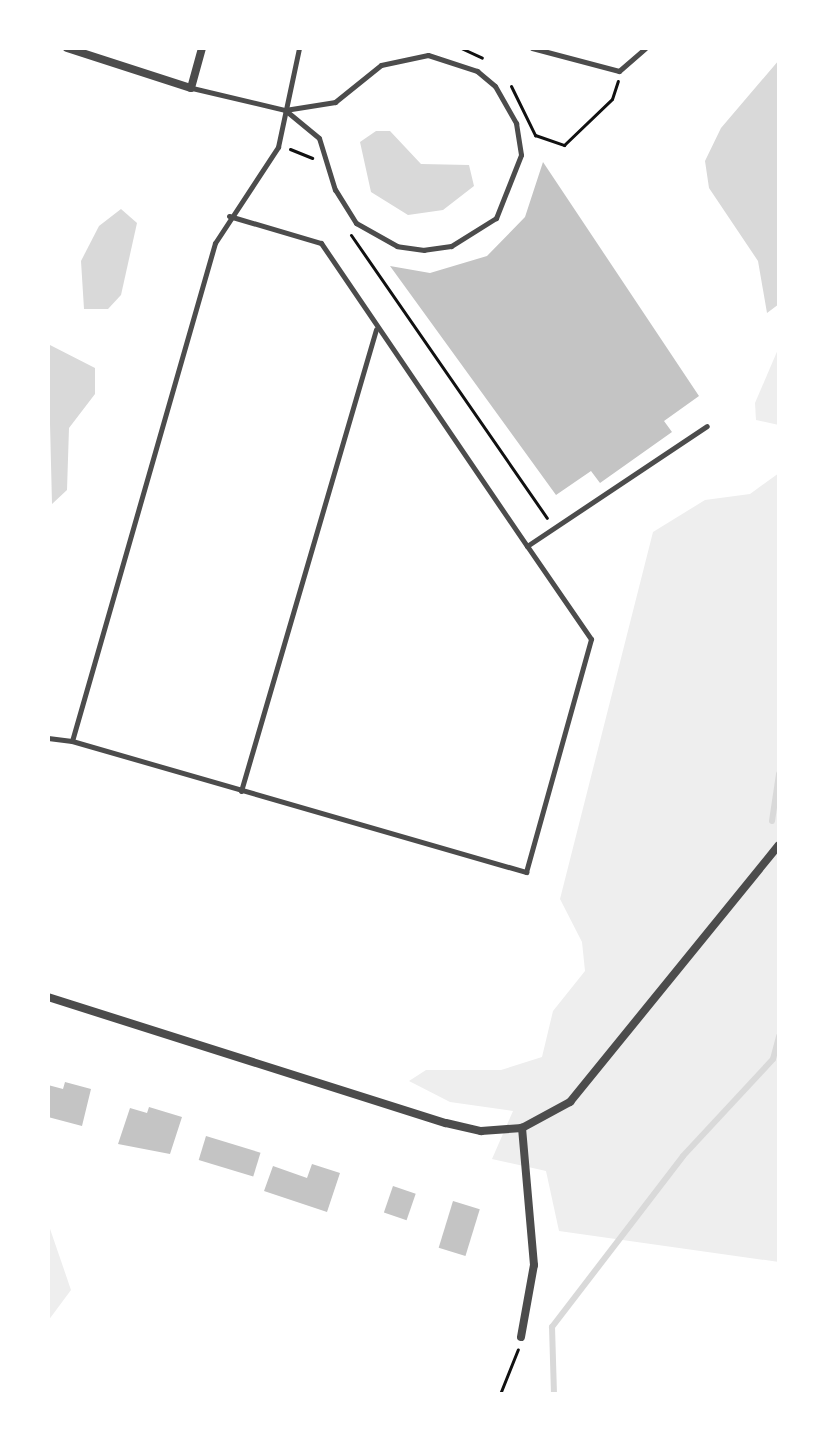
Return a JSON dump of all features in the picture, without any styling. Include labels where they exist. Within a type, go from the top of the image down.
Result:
[{"type":"street","points":[[67,48],[191,88],[202,48]]},
{"type":"street","points":[[48,997],[446,1123],[481,1131],[522,1128],[570,1102],[779,845]]},
{"type":"street","points":[[521,1337],[534,1265],[522,1128]]},
{"type":"lane","points":[[72,741],[229,216],[278,147],[299,48]]},
{"type":"lane","points":[[532,48],[619,71],[645,48]]},
{"type":"lane","points":[[191,88],[285,110],[335,102],[402,58],[450,59],[477,71],[509,105],[520,138],[519,173],[496,218],[476,234],[451,246],[397,246],[349,215],[319,138],[285,110]]},
{"type":"lane","points":[[48,738],[72,741],[526,872],[591,639],[376,329],[321,243],[229,216]]},
{"type":"lane","points":[[241,791],[376,329]]},
{"type":"lane","points":[[527,546],[707,426]]},
{"type":"path","points":[[461,48],[493,67]]},
{"type":"path","points":[[504,77],[535,135],[564,145],[612,99],[619,71]]},
{"type":"path","points":[[290,149],[313,159],[317,174]]},
{"type":"path","points":[[346,227],[554,528]]},
{"type":"path","points":[[500,1394],[521,1337]]},
{"type":"shaded area","points":[[779,60],[779,304],[767,313],[758,261],[709,188],[705,161],[721,128]]},
{"type":"shaded area","points":[[376,131],[390,131],[421,164],[469,165],[474,186],[443,210],[408,215],[371,192],[360,142]]},
{"type":"shaded area","points":[[121,209],[137,223],[121,295],[108,309],[84,309],[81,261],[99,226]]},
{"type":"shaded area","points":[[48,344],[95,368],[95,394],[69,428],[67,490],[52,504]]},
{"type":"shaded area","points":[[779,347],[779,425],[756,420],[755,403]]},
{"type":"shaded area","points":[[779,473],[779,1262],[559,1231],[546,1171],[492,1159],[513,1111],[450,1102],[409,1081],[426,1070],[501,1070],[542,1057],[553,1011],[585,971],[582,942],[560,899],[653,532],[705,500],[750,494]]},
{"type":"shaded area","points":[[48,1223],[71,1290],[48,1321]]},
{"type":"building","points":[[543,162],[699,396],[664,421],[672,432],[600,483],[591,471],[556,495],[390,266],[430,273],[487,256],[525,217]]},
{"type":"building","points":[[65,1082],[91,1089],[82,1126],[48,1117],[48,1085],[63,1089]]},
{"type":"building","points":[[149,1107],[182,1117],[170,1154],[118,1144],[130,1108],[147,1113]]},
{"type":"building","points":[[206,1136],[261,1153],[253,1177],[199,1160]]},
{"type":"building","points":[[312,1164],[340,1173],[327,1212],[264,1191],[273,1166],[307,1178]]},
{"type":"building","points":[[393,1186],[416,1194],[407,1220],[384,1212]]},
{"type":"building","points":[[453,1201],[480,1209],[465,1256],[439,1248]]},
{"type":"waterway","points":[[772,821],[779,774]]},
{"type":"waterway","points":[[554,1394],[552,1327],[683,1156],[773,1059],[779,1036]]}]
